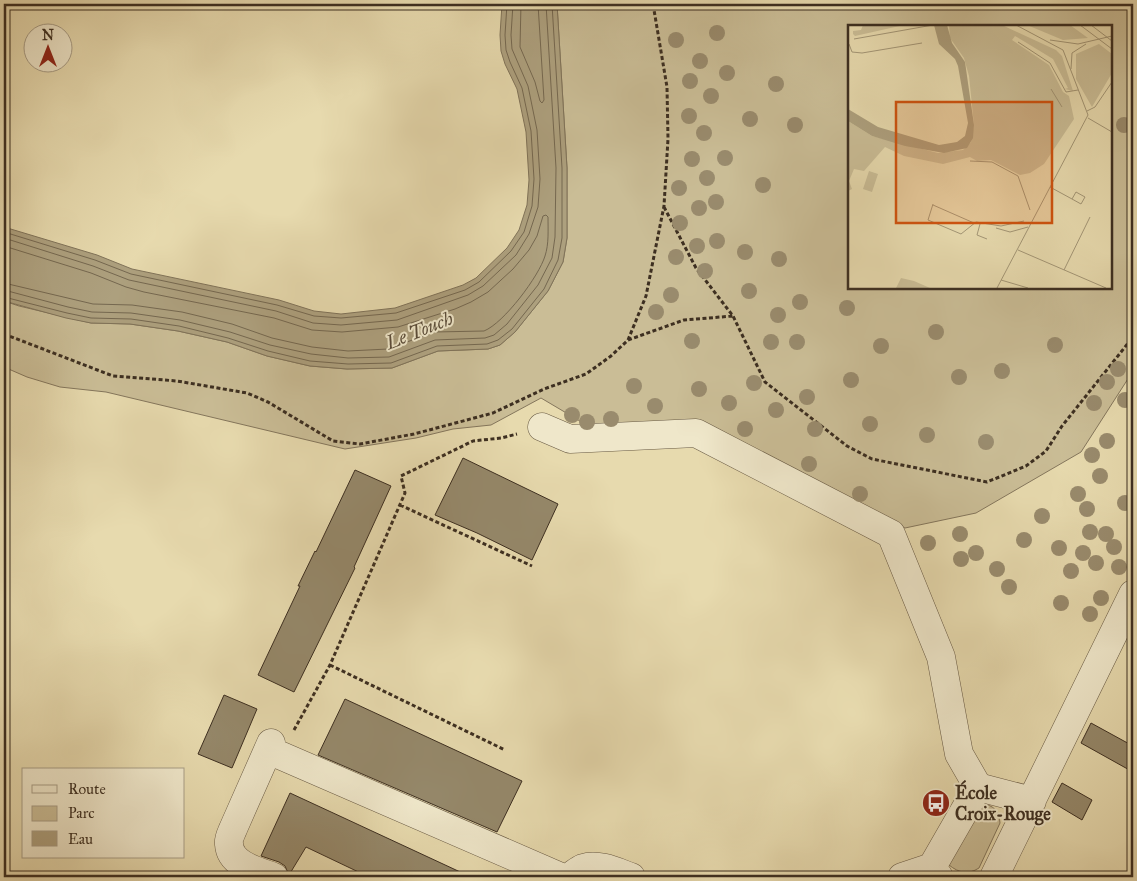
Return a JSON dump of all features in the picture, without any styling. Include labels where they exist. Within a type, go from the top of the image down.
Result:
[{"type":"street","points":[[542,427],[570,439],[696,433],[891,534],[941,657],[959,754],[978,787],[1032,801]]},
{"type":"street","points":[[994,877],[1130,609]]},
{"type":"street","points":[[274,877],[243,865],[232,855],[228,844],[232,829],[269,746],[561,877]]},
{"type":"street","points":[[902,877],[935,872],[978,787]]},
{"type":"street","points":[[569,877],[583,868],[595,867],[606,868],[631,877]]},
{"type":"path","points":[[4,334],[113,376],[177,381],[247,393],[268,402],[333,441],[360,444],[414,434],[493,413],[544,389],[586,374],[612,356],[628,340],[646,296],[664,206],[668,139],[667,87],[653,4]]},
{"type":"path","points":[[664,206],[696,268],[733,316],[764,382],[847,446],[872,459],[987,482],[1026,466],[1046,451],[1062,426],[1133,336]]},
{"type":"path","points":[[628,340],[684,320],[733,316]]},
{"type":"path","points":[[269,746],[293,731],[330,665],[405,493],[401,476],[473,441],[502,438],[542,427]]},
{"type":"path","points":[[400,504],[532,566]]},
{"type":"path","points":[[330,665],[505,750]]},
{"type":"green space","points":[[557,4],[1133,4],[1133,371],[1081,452],[976,513],[905,528],[691,421],[590,427],[541,398],[491,425],[453,429],[416,438],[345,449],[106,392],[60,387],[27,377],[4,367],[4,301],[91,323],[130,324],[178,331],[227,342],[267,356],[310,366],[347,369],[392,368],[438,351],[488,349],[500,345],[515,332],[548,291],[563,262],[567,238],[567,168]]},
{"type":"green space","points":[[986,804],[996,811],[1000,823],[979,868],[967,872],[956,870],[949,865],[980,806]]},
{"type":"water","name":"Le Touch","points":[[502,4],[557,4],[567,168],[567,238],[563,262],[548,291],[515,332],[500,345],[488,349],[438,351],[392,368],[347,369],[310,366],[267,356],[227,342],[178,331],[130,324],[91,323],[4,301],[4,227],[97,255],[132,269],[279,300],[314,311],[341,314],[395,308],[463,285],[476,278],[507,248],[519,230],[527,205],[529,180],[526,132],[517,89],[501,51]]},
{"type":"building","points":[[463,458],[558,504],[532,560],[435,515]]},
{"type":"building","points":[[355,470],[391,486],[355,568],[294,692],[258,675],[300,586],[298,586]]},
{"type":"building","points":[[224,695],[257,709],[232,768],[198,754]]},
{"type":"building","points":[[345,699],[522,781],[497,832],[318,755]]},
{"type":"building","points":[[1091,723],[1133,746],[1133,772],[1081,743]]},
{"type":"building","points":[[1062,783],[1092,800],[1082,820],[1052,802]]},
{"type":"building","points":[[290,793],[471,877],[369,877],[306,847],[289,875],[285,866],[261,856]]},
{"type":"place","name":"École Croix-Rouge","points":[[936,803]]}]
